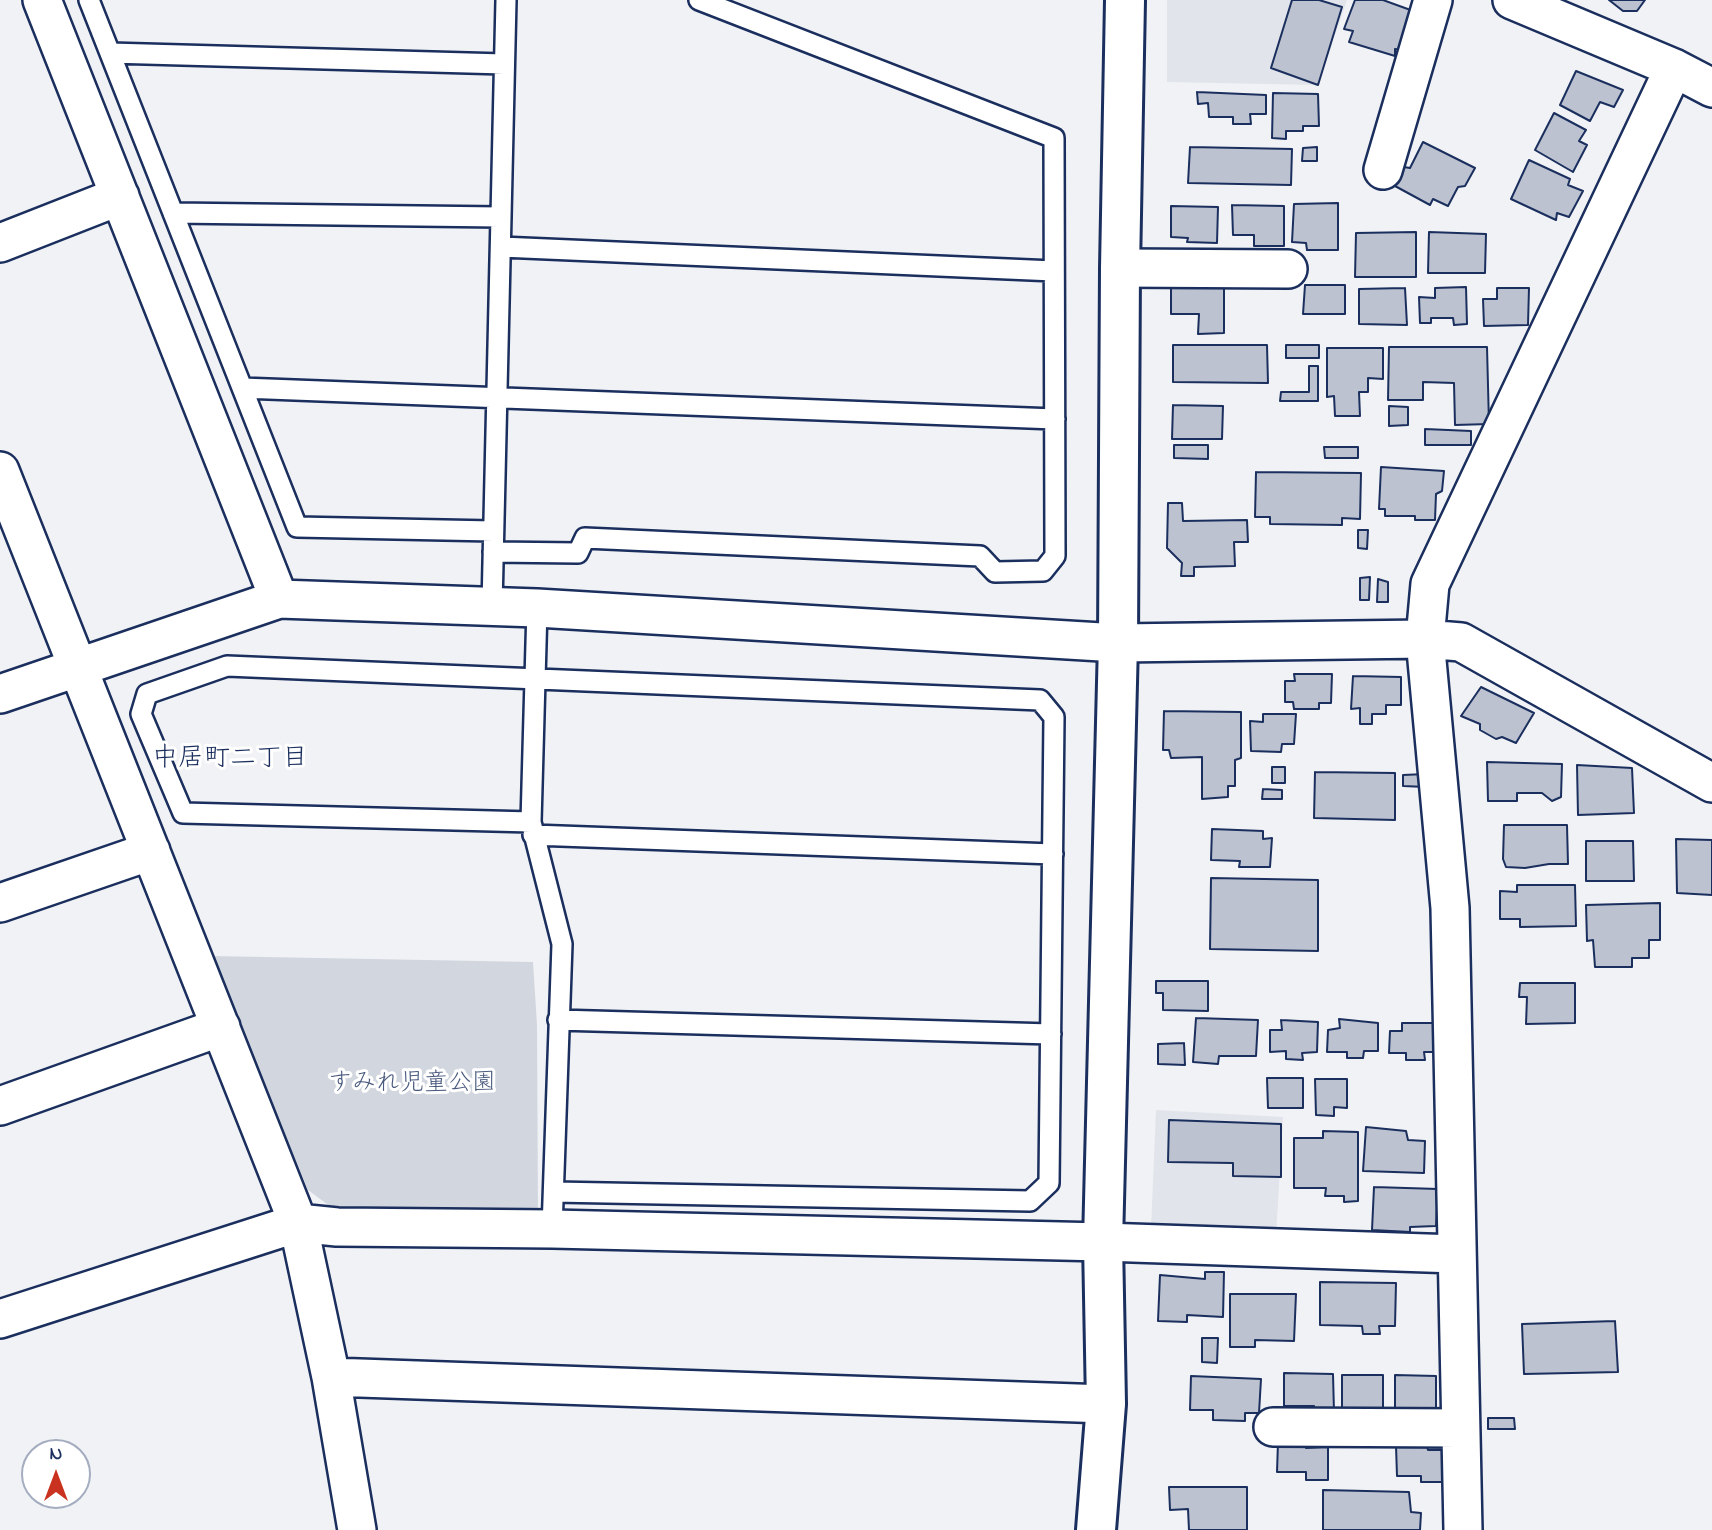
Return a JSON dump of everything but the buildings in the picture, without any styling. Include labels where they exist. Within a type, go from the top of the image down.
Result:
[{"type":"street","points":[[42,0],[279,599]]},
{"type":"street","points":[[1096,1530],[1106,1404],[1103,1242],[1118,643],[1125,0]]},
{"type":"street","points":[[1383,170],[1433,0]]},
{"type":"street","points":[[1512,0],[1674,68],[1712,88]]},
{"type":"street","points":[[1463,1530],[1450,908],[1425,639],[1430,584],[1674,68]]},
{"type":"street","points":[[0,243],[120,196]]},
{"type":"street","points":[[1120,268],[1288,269]]},
{"type":"street","points":[[0,471],[298,1223],[331,1377],[357,1530]]},
{"type":"street","points":[[0,694],[279,599],[537,608],[1118,643],[1425,639],[1461,642],[1712,783]]},
{"type":"street","points":[[0,903],[151,851]]},
{"type":"street","points":[[0,1106],[221,1027]]},
{"type":"street","points":[[0,1319],[298,1223],[337,1227],[552,1229],[1103,1242],[1456,1254]]},
{"type":"street","points":[[331,1377],[1106,1404]]},
{"type":"street","points":[[1273,1427],[1460,1428]]},
{"type":"lane","points":[[89,0],[297,527],[493,531]]},
{"type":"lane","points":[[492,606],[506,0]]},
{"type":"lane","points":[[493,552],[578,553],[585,538],[980,556],[995,572],[1043,571],[1055,556],[1054,138],[699,0]]},
{"type":"lane","points":[[110,53],[504,64]]},
{"type":"lane","points":[[173,213],[500,217]]},
{"type":"lane","points":[[501,247],[1054,271]]},
{"type":"lane","points":[[242,388],[1055,419]]},
{"type":"lane","points":[[537,608],[532,829],[562,944],[552,1229]]},
{"type":"lane","points":[[554,1192],[1030,1201],[1049,1182],[1053,854],[1054,718],[1040,700],[227,666],[147,694],[141,714],[183,813],[1053,854]]},
{"type":"lane","points":[[558,1020],[1051,1034]]},
{"type":"shaded area","points":[[1167,0],[1347,0],[1318,85],[1167,82]]},
{"type":"shaded area","points":[[1156,1110],[1283,1117],[1276,1236],[1151,1229]]},
{"type":"green space","name":"すみれ児童公園","points":[[210,956],[533,962],[537,1025],[538,1213],[331,1207],[308,1190]]},
{"type":"district","name":"中居町二丁目","points":[[230,761]]}]
